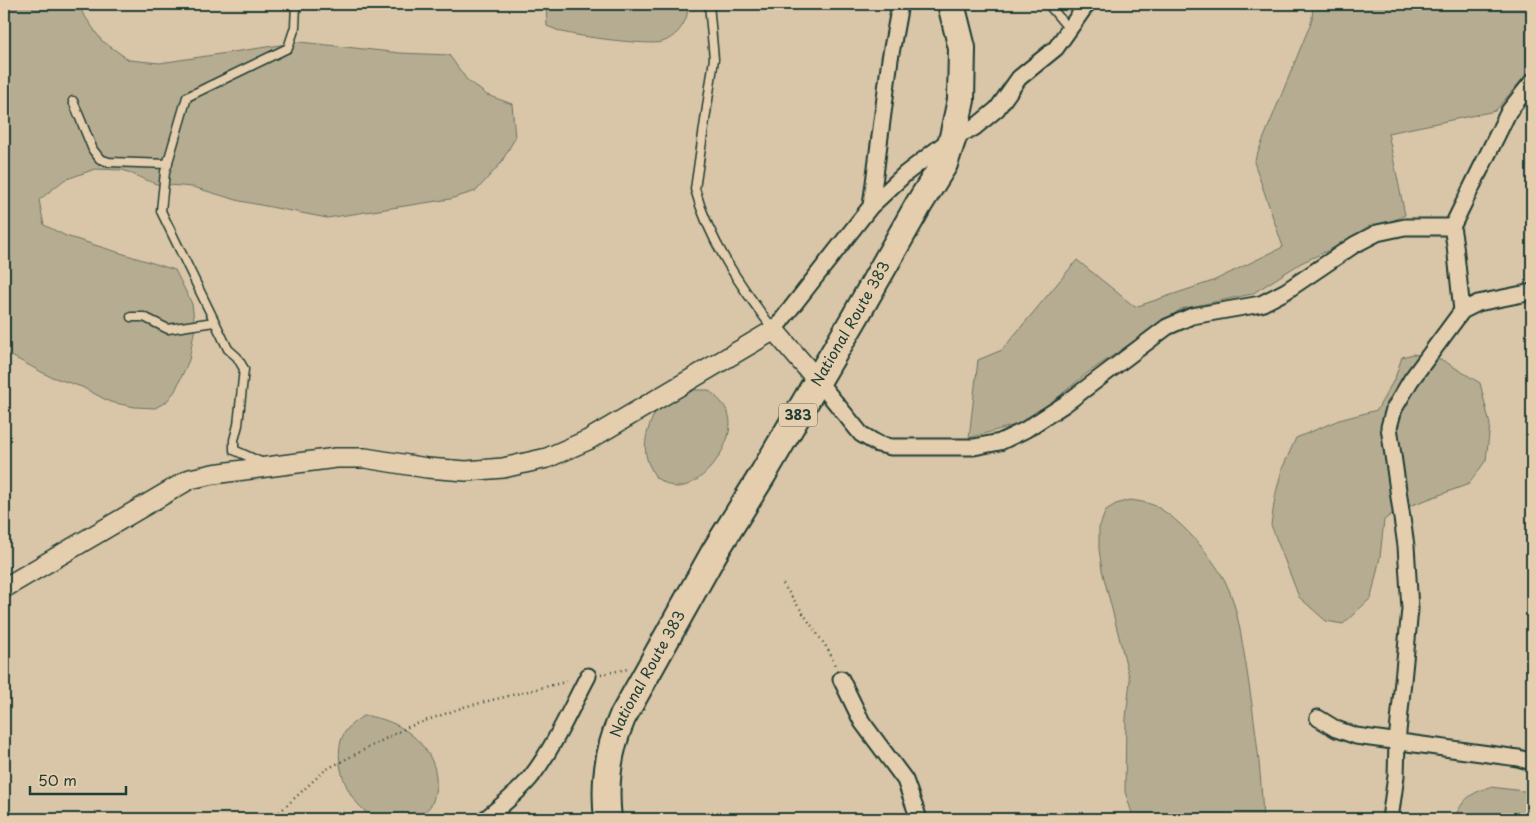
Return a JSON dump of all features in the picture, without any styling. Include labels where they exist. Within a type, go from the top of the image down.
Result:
[{"type":"highway","name":"National Route 383","points":[[608,819],[606,805],[607,768],[613,742],[622,718],[714,553],[818,381],[919,204],[944,164],[962,100],[962,48],[951,4]]},
{"type":"street","points":[[871,206],[890,59],[900,4]]},
{"type":"street","points":[[4,588],[190,479],[213,474],[336,458],[365,458],[466,472],[503,468],[547,458],[588,440],[774,330],[871,206],[905,174],[953,137],[974,128],[996,109],[1019,78],[1056,48],[1087,4]]},
{"type":"street","points":[[1462,311],[1456,245],[1452,227],[1508,111],[1532,82]]},
{"type":"street","points":[[774,330],[861,434],[878,444],[892,447],[974,447],[1000,442],[1026,430],[1065,404],[1167,327],[1192,316],[1261,304],[1286,291],[1354,245],[1377,233],[1405,227],[1452,227]]},
{"type":"street","points":[[1390,819],[1396,776],[1397,742],[1410,609],[1406,546],[1389,427],[1394,409],[1411,380],[1462,311],[1478,303],[1532,292]]},
{"type":"street","points":[[486,819],[530,778],[550,749],[588,676]]},
{"type":"street","points":[[841,678],[862,722],[905,780],[919,819]]},
{"type":"street","points":[[1318,718],[1336,729],[1356,736],[1518,758],[1532,762]]},
{"type":"lane","points":[[271,466],[234,450],[244,369],[237,357],[228,349],[161,211],[168,164],[187,97],[288,48],[295,28],[296,4]]},
{"type":"lane","points":[[709,4],[714,58],[695,189],[699,204],[715,240],[740,285],[774,330]]},
{"type":"lane","points":[[1048,4],[1069,28]]},
{"type":"lane","points":[[73,101],[93,150],[100,159],[109,162],[168,164]]},
{"type":"lane","points":[[131,317],[144,317],[168,328],[214,322]]},
{"type":"path","points":[[783,584],[829,651],[841,678]]},
{"type":"path","points":[[272,819],[325,770],[408,727],[464,707],[588,676],[651,666]]},
{"type":"shaded area","points":[[4,4],[78,4],[101,40],[129,60],[160,63],[300,42],[400,53],[449,55],[467,80],[487,95],[512,104],[515,138],[501,163],[476,191],[450,199],[327,218],[240,201],[193,187],[156,184],[123,170],[95,169],[64,180],[39,200],[44,225],[66,236],[175,270],[192,304],[195,327],[189,360],[175,391],[166,402],[155,408],[135,407],[110,402],[82,387],[49,376],[4,352]]},
{"type":"shaded area","points":[[546,4],[688,4],[688,10],[687,16],[678,32],[668,40],[643,43],[581,36],[562,32],[547,26]]},
{"type":"shaded area","points":[[1313,4],[1532,4],[1532,68],[1495,111],[1388,133],[1405,215],[1301,263],[1252,294],[1181,309],[1086,374],[1029,421],[969,438],[978,360],[1002,350],[1077,260],[1135,307],[1213,281],[1283,247],[1254,162],[1312,20]]},
{"type":"shaded area","points":[[1413,354],[1444,361],[1480,383],[1490,425],[1486,460],[1469,484],[1396,511],[1384,520],[1380,557],[1371,598],[1343,624],[1326,621],[1299,597],[1271,525],[1282,469],[1296,438],[1339,420],[1377,410],[1395,378],[1402,357]]},
{"type":"shaded area","points":[[694,390],[708,390],[718,398],[728,412],[730,426],[728,438],[716,461],[707,471],[687,485],[675,487],[656,478],[650,467],[646,451],[647,435],[652,419],[663,397]]},
{"type":"shaded area","points":[[1130,500],[1153,505],[1184,527],[1212,560],[1225,581],[1233,601],[1238,622],[1249,684],[1259,761],[1263,819],[1134,819],[1125,792],[1126,718],[1130,680],[1102,570],[1099,549],[1099,528],[1106,510],[1116,504]]},
{"type":"shaded area","points":[[363,716],[392,723],[405,730],[417,739],[433,763],[436,777],[433,800],[429,808],[419,815],[406,818],[374,819],[358,804],[347,788],[341,769],[341,741],[347,729]]},
{"type":"shaded area","points":[[1490,787],[1532,792],[1532,819],[1454,819],[1460,807],[1468,798]]}]
